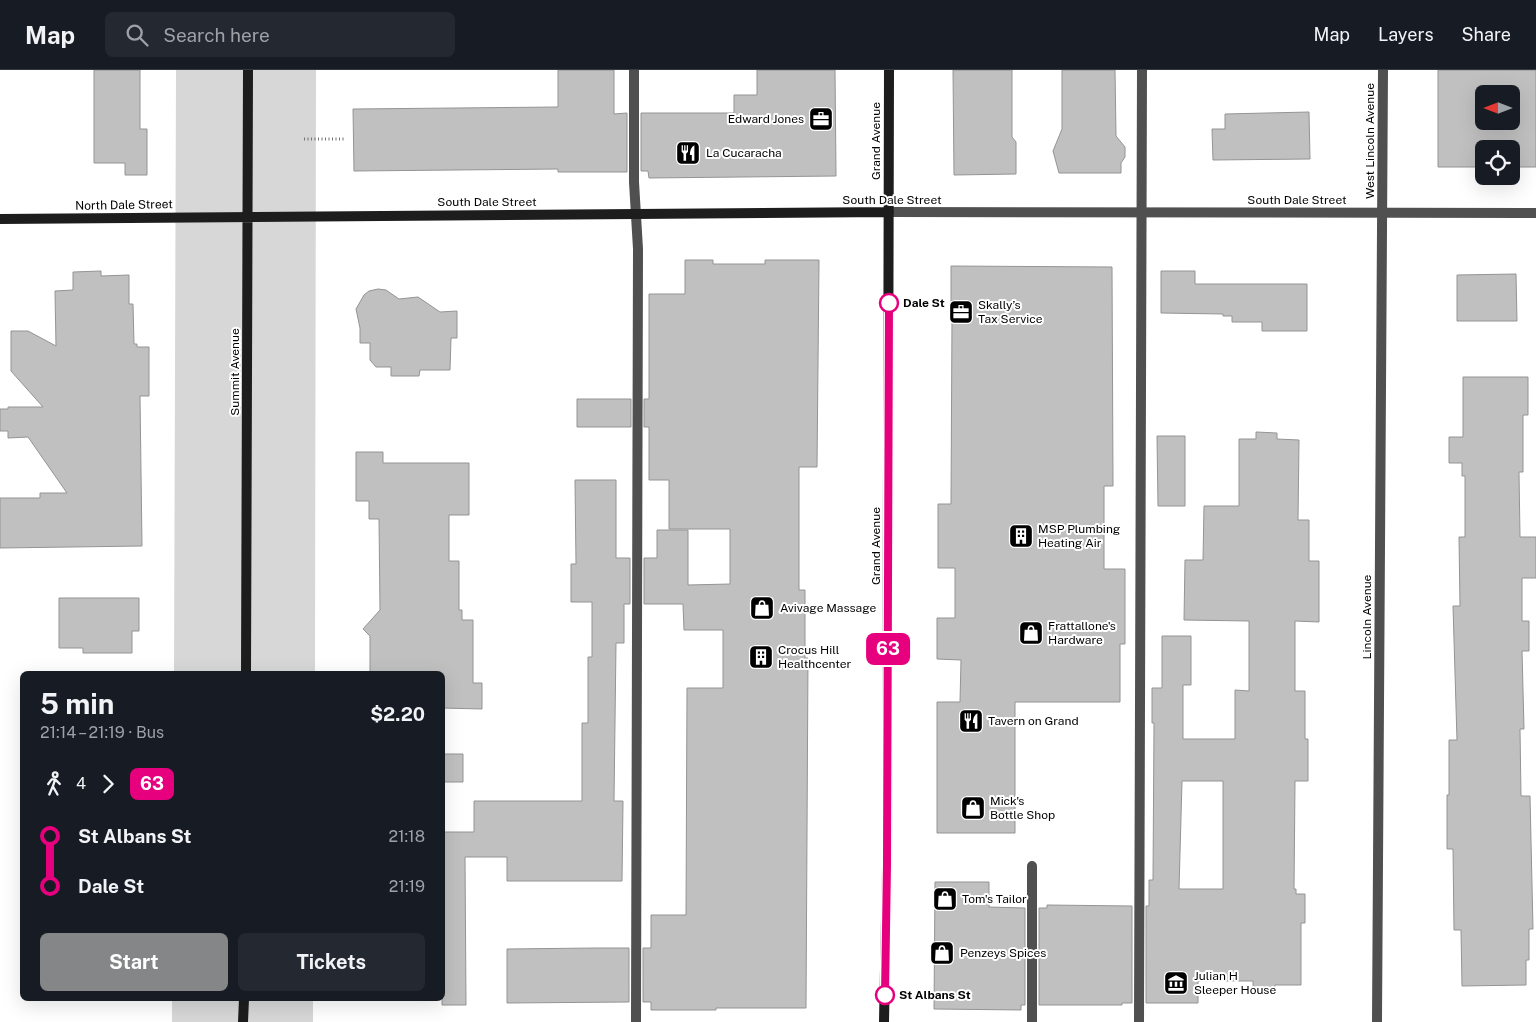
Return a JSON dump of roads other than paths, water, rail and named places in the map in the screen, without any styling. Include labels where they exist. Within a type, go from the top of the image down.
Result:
[{"type":"main road","name":"Summit Avenue","points":[[246,671],[248,70]]},
{"type":"main road","name":"Grand Avenue","points":[[884,1022],[887,865],[888,70]]},
{"type":"main road","name":"South Dale Street","points":[[248,216],[889,212]]},
{"type":"main road","name":"North Dale Street","points":[[0,218],[248,216]]},
{"type":"main road","points":[[243,1022],[244,1001]]},
{"type":"street","points":[[634,70],[634,182],[638,249],[636,1022]]},
{"type":"street","points":[[1139,1022],[1142,70]]},
{"type":"street","name":"West Lincoln Avenue","points":[[1382,213],[1383,70]]},
{"type":"street","name":"South Dale Street","points":[[889,212],[1536,213]]},
{"type":"street","name":"Lincoln Avenue","points":[[1377,1022],[1382,213]]},
{"type":"street","points":[[1032,866],[1032,1022]]},
{"type":"place","name":"Edward Jones","points":[[821,119]]},
{"type":"place","name":"La Cucaracha","points":[[688,153]]},
{"type":"place","name":"Dale St","points":[[889,303]]},
{"type":"place","name":"Skally’s Tax Service","points":[[961,312]]},
{"type":"place","name":"MSP Plumbing Heating Air","points":[[1021,536]]},
{"type":"place","name":"Avivage Massage","points":[[762,608]]},
{"type":"place","name":"Frattallone's Hardware","points":[[1031,633]]},
{"type":"place","name":"Crocus Hill Healthcenter","points":[[761,657]]},
{"type":"place","name":"Tavern on Grand","points":[[971,721]]},
{"type":"place","name":"Mick's Bottle Shop","points":[[973,808]]},
{"type":"place","name":"Tom's Tailor","points":[[945,899]]},
{"type":"place","name":"Penzeys Spices","points":[[942,953]]},
{"type":"place","name":"Julian H Sleeper House","points":[[1176,983]]},
{"type":"place","name":"St Albans St","points":[[885,995]]}]
